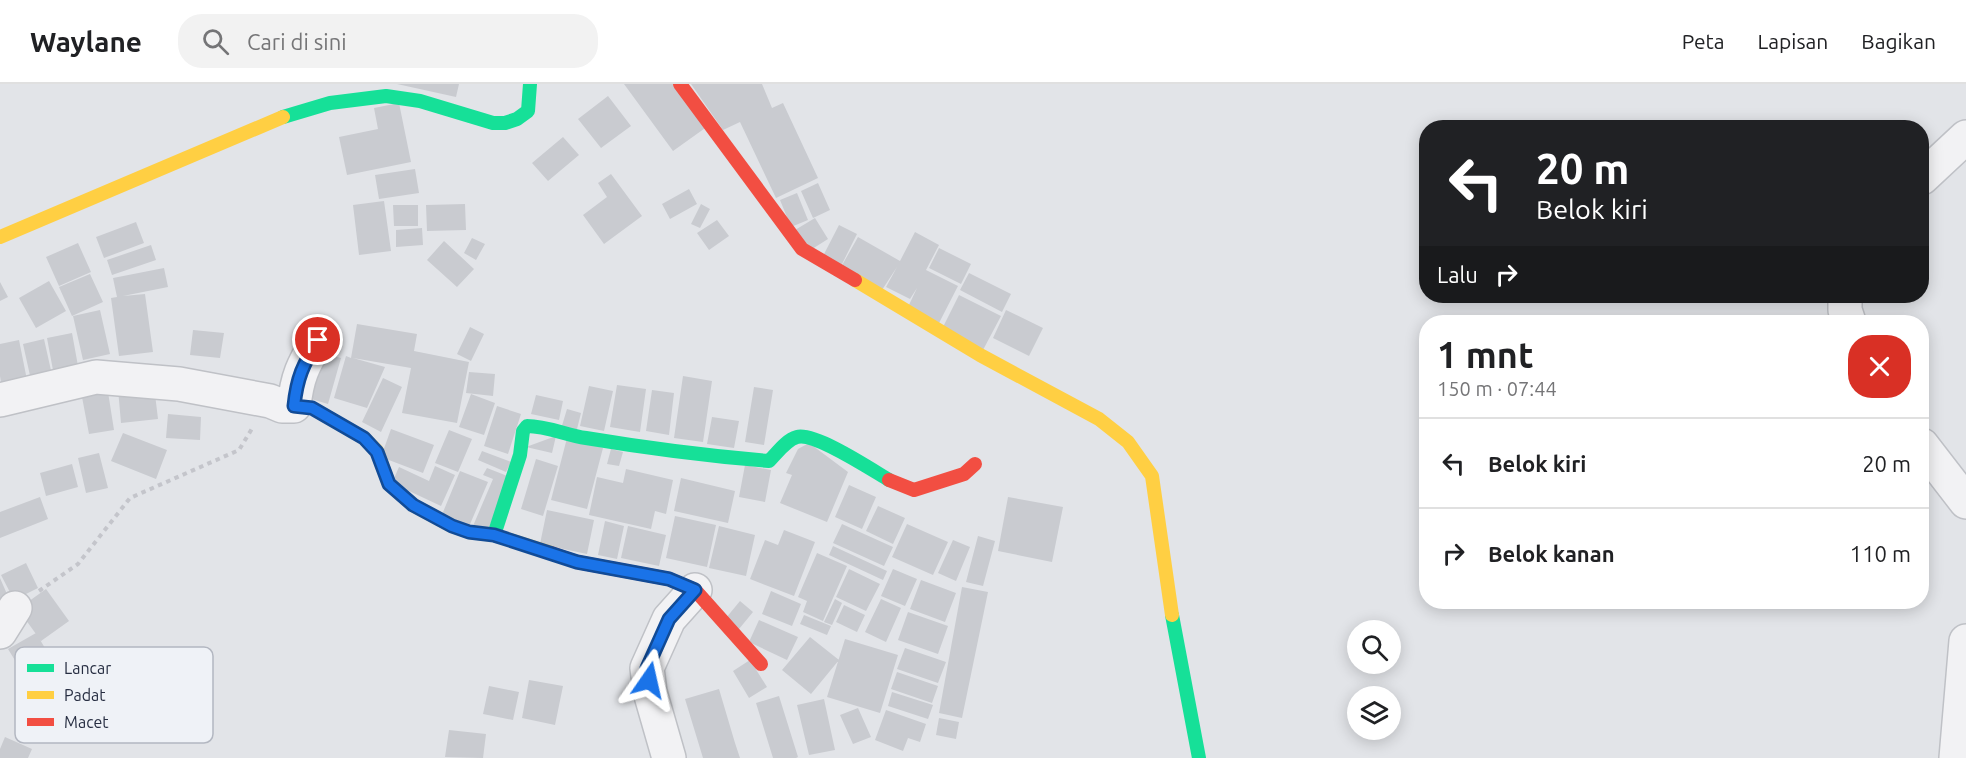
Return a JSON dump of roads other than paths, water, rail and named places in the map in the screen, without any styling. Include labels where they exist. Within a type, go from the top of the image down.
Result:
[{"type":"street","points":[[0,237],[84,203],[253,126],[337,100],[388,96],[432,104],[476,121],[508,123],[519,120],[528,111],[530,84]]},
{"type":"street","points":[[680,84],[802,249],[980,355],[1100,419],[1128,442],[1152,476],[1172,617],[1199,758]]},
{"type":"street","points":[[1929,171],[1966,137]]},
{"type":"street","points":[[282,404],[296,385],[302,366],[318,340]]},
{"type":"street","points":[[0,400],[96,377],[178,384],[312,408],[364,438],[377,452],[389,484],[413,505],[469,532],[494,535],[577,562],[669,579],[695,590],[761,664]]},
{"type":"street","points":[[494,535],[520,455],[523,431],[526,426],[535,426],[582,438],[658,447],[706,456],[769,461],[789,441],[799,436],[817,439],[896,484],[914,490],[963,474],[975,465]]},
{"type":"street","points":[[1929,454],[1966,502]]},
{"type":"street","points":[[669,758],[650,692],[647,668],[669,619],[695,590]]},
{"type":"street","points":[[1956,758],[1966,641]]}]
